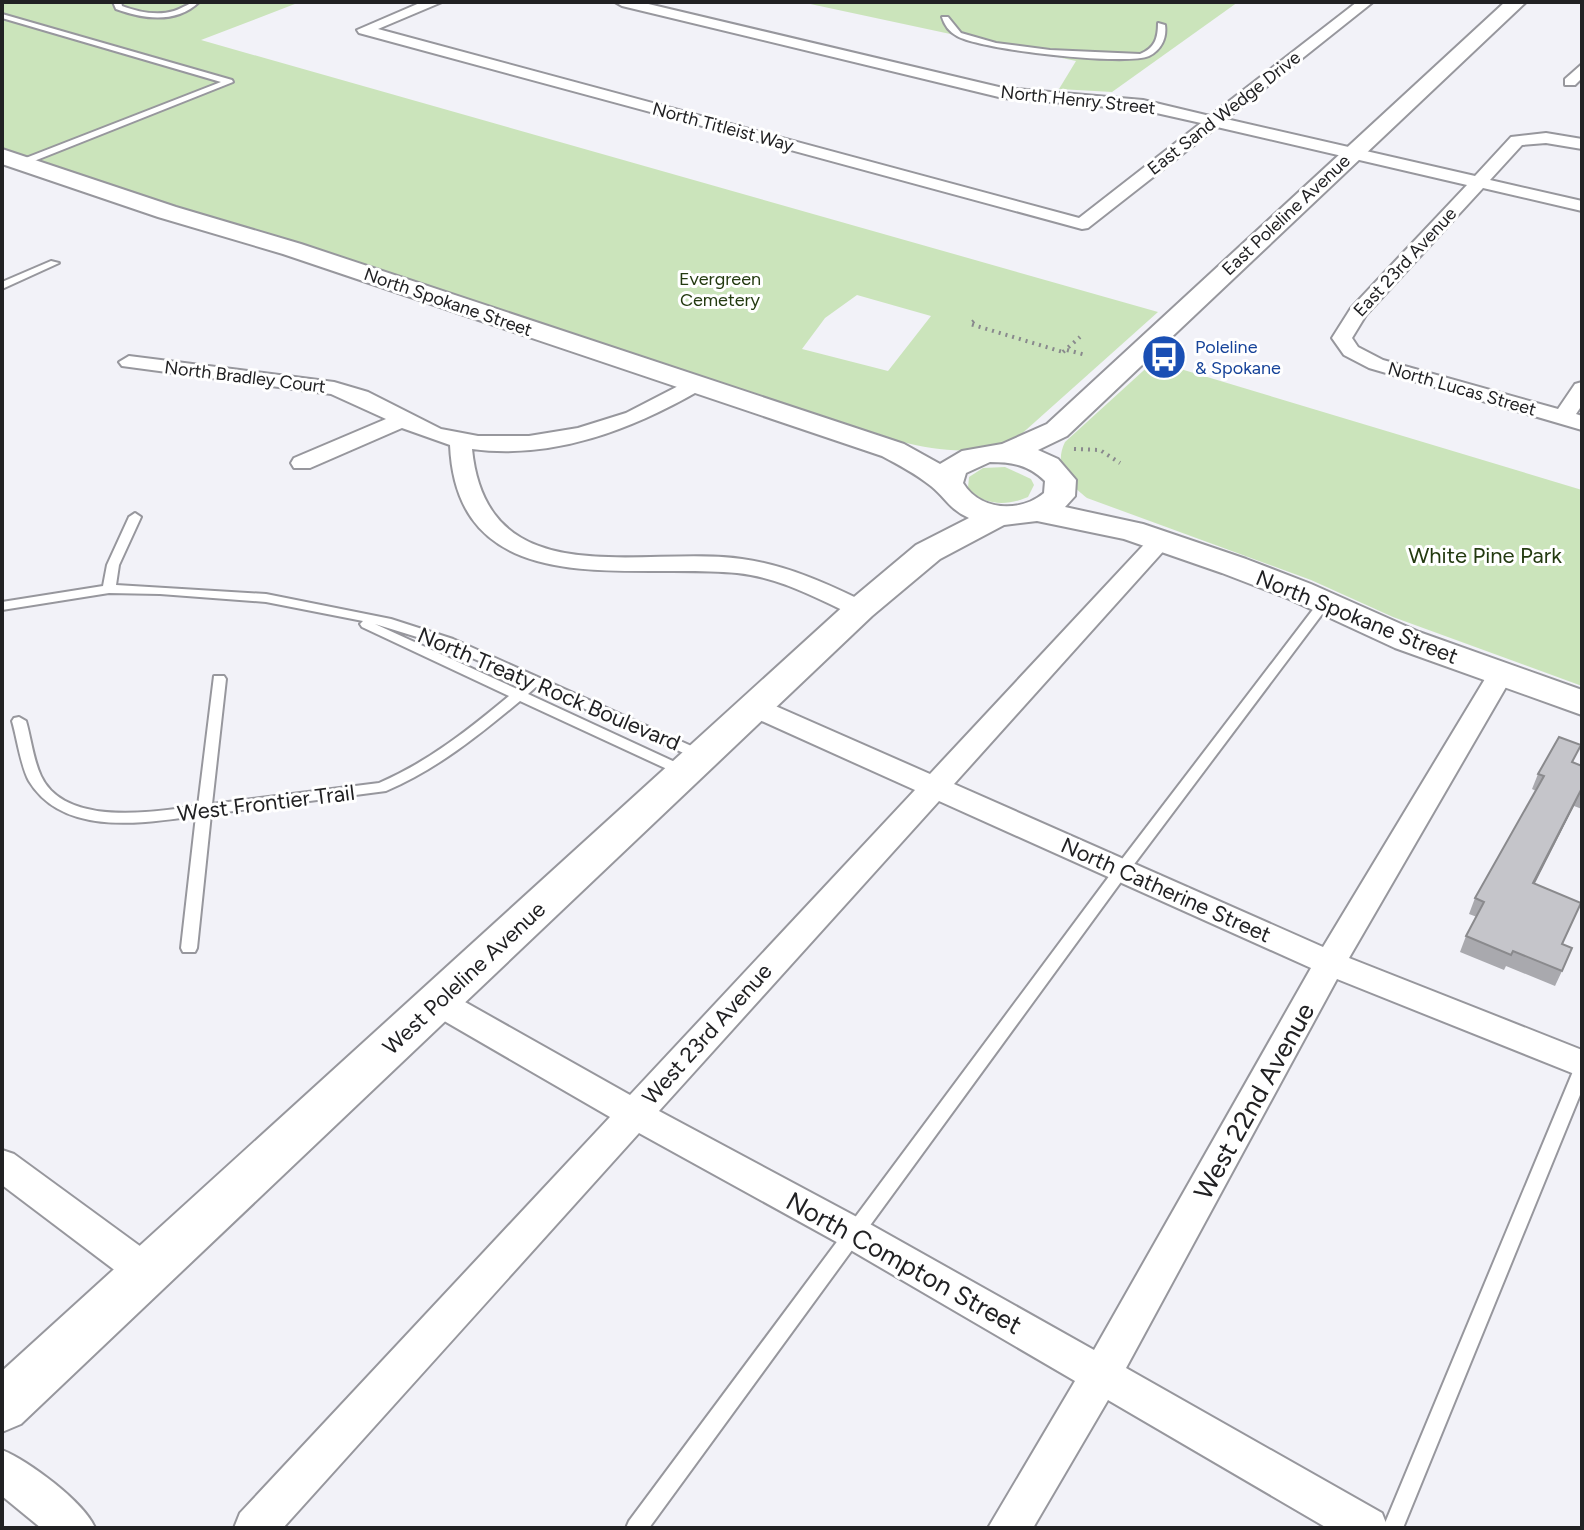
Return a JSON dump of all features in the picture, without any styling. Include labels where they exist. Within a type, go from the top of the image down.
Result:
[{"type":"street","name":"North Titleist Way","points":[[435,2],[364,30],[1082,224]]},
{"type":"street","name":"North Henry Street","points":[[622,2],[1003,93],[1125,102],[1582,206]]},
{"type":"street","name":"East Sand Wedge Drive","points":[[1082,224],[1366,2]]},
{"type":"street","name":"East Poleline Avenue","points":[[1036,511],[1054,502],[1060,460],[1353,154],[1516,2]]},
{"type":"street","points":[[1570,82],[1582,69]]},
{"type":"street","points":[[1480,182],[1517,141],[1534,137],[1582,144]]},
{"type":"street","name":"North Spokane Street","points":[[12,160],[167,212],[292,249],[893,450],[922,465],[953,492],[984,512],[1000,515],[1036,511],[1146,536],[1325,602],[1407,640],[1582,703]]},
{"type":"street","name":"East 23rd Avenue","points":[[1346,347],[1342,338],[1358,312],[1480,182]]},
{"type":"street","name":"North Lucas Street","points":[[1346,347],[1376,364],[1572,421]]},
{"type":"street","name":"North Bradley Court","points":[[129,362],[276,378],[335,388],[364,398],[403,420],[461,443]]},
{"type":"street","points":[[695,385],[622,422],[594,430],[535,440],[461,443],[461,459],[469,487],[484,521],[520,548],[574,562],[721,564],[767,571],[805,582],[860,609]]},
{"type":"street","points":[[1572,421],[1582,388]]},
{"type":"street","points":[[302,463],[403,420]]},
{"type":"street","name":"North Spokane Street","points":[[893,450],[973,457],[1008,453],[1060,460],[1146,536]]},
{"type":"street","name":"West Poleline Avenue","points":[[928,552],[953,492],[953,468],[973,457]]},
{"type":"street","name":"West Poleline Avenue","points":[[2,1406],[860,609],[928,552],[1000,515]]},
{"type":"street","name":"West 23rd Avenue","points":[[255,1528],[932,787],[1146,536]]},
{"type":"street","name":"West 22nd Avenue","points":[[1009,1528],[1101,1375],[1330,963],[1500,675]]},
{"type":"street","name":"North Catherine Street","points":[[754,707],[1330,963],[1582,1066]]},
{"type":"street","name":"North Compton Street","points":[[438,1002],[634,1114],[855,1234],[1367,1528]]},
{"type":"street","points":[[2,1165],[146,1272]]},
{"type":"street","points":[[2,1470],[74,1528]]},
{"type":"lane","points":[[117,2],[119,7],[147,16],[180,11],[195,2]]},
{"type":"lane","points":[[2,16],[229,82],[12,160]]},
{"type":"lane","points":[[945,19],[952,29],[963,36],[1009,47],[1077,55],[1141,56],[1153,50],[1162,35],[1161,25]]},
{"type":"lane","points":[[2,286],[54,263]]},
{"type":"lane","points":[[109,589],[113,565],[135,517]]},
{"type":"lane","name":"North Treaty Rock Boulevard","points":[[2,606],[109,589],[266,598],[348,615],[420,632],[535,681],[694,764]]},
{"type":"lane","points":[[636,1528],[1121,871],[1325,602]]},
{"type":"lane","name":"North Treaty Rock Boulevard","points":[[348,615],[517,696],[694,764]]},
{"type":"lane","points":[[189,948],[219,679]]},
{"type":"lane","name":"West Frontier Trail","points":[[19,721],[35,779],[58,804],[93,816],[142,818],[381,788],[413,776],[438,761],[535,681]]},
{"type":"lane","points":[[1393,1528],[1582,1066]]},
{"type":"path","points":[[974,321],[970,324],[1086,355]]},
{"type":"path","points":[[1064,351],[1080,337]]},
{"type":"path","points":[[1060,460],[1100,450],[1120,463]]},
{"type":"green space","name":"Evergreen Cemetery","points":[[2,2],[300,2],[201,40],[1158,312],[1017,438],[975,450],[930,448],[843,426],[2,156]],"holes":[[[857,295],[931,316],[888,371],[802,349],[825,318]]]},
{"type":"green space","points":[[801,2],[1238,2],[1112,92],[1059,89],[1076,61]]},
{"type":"green space","name":"White Pine Park","points":[[1154,361],[1582,490],[1582,686],[1393,617],[1311,580],[1087,498],[1074,487],[1062,467],[1065,442]]},
{"type":"green space","points":[[1005,467],[1031,479],[1034,485],[1028,497],[996,503],[981,498],[968,488],[969,477],[983,468]]},
{"type":"building","points":[[1559,737],[1581,745],[1572,762],[1582,766],[1582,791],[1533,883],[1581,903],[1562,944],[1572,948],[1562,971],[1513,951],[1511,955],[1466,936],[1484,902],[1475,898],[1544,776],[1538,774]]},
{"type":"place","name":"Poleline & Spokane","points":[[1164,357]]}]
